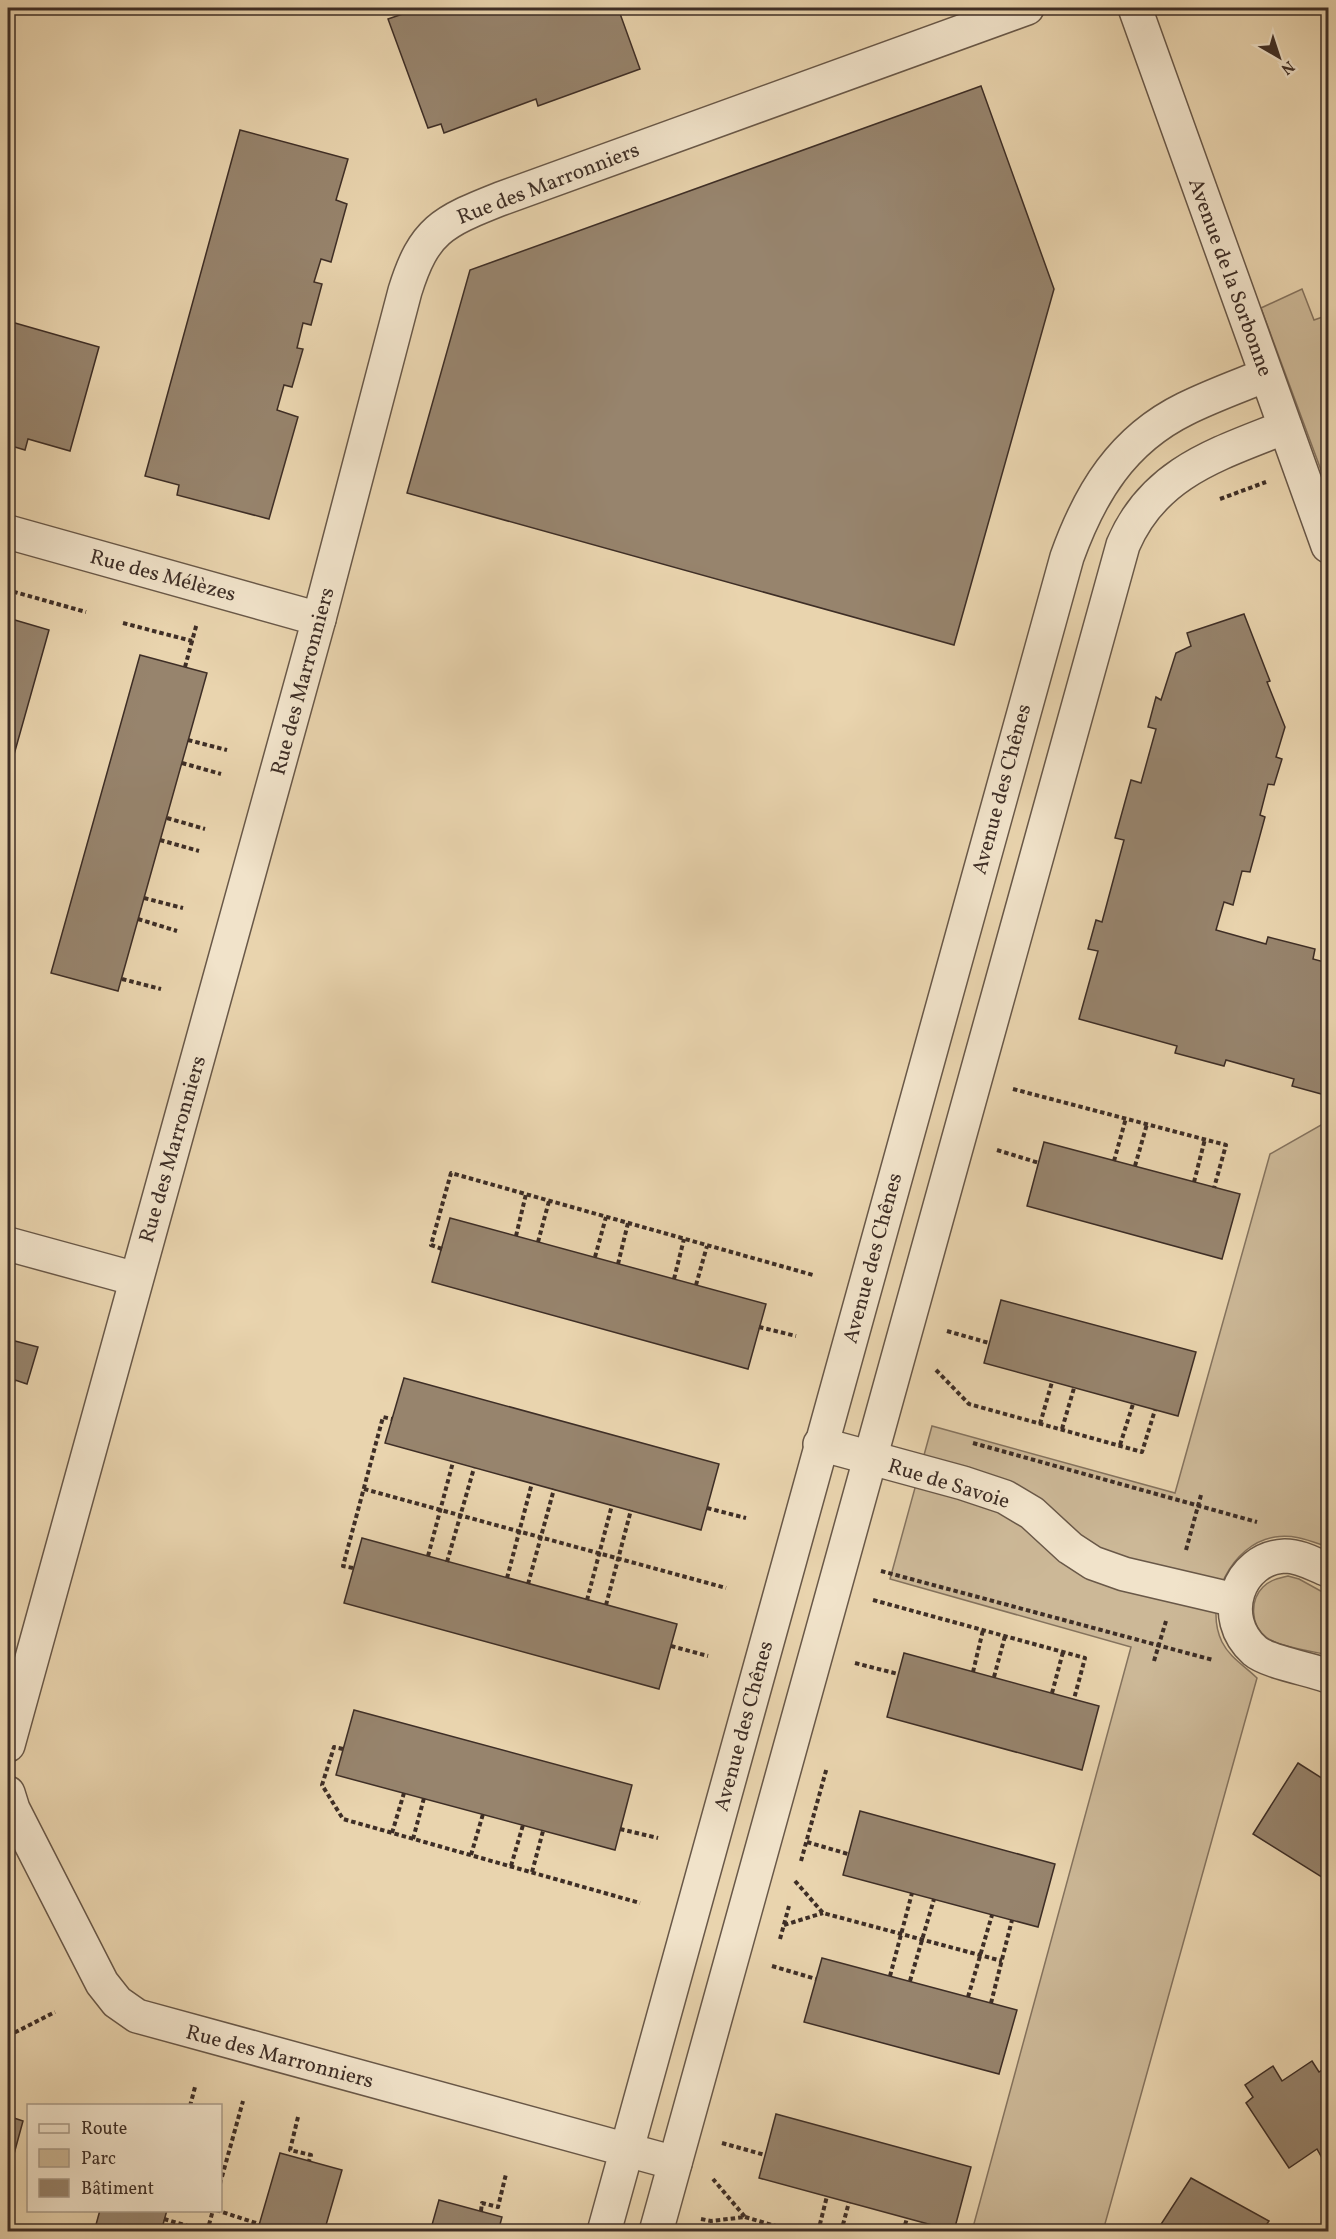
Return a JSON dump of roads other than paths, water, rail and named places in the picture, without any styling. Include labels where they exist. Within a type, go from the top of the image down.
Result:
[{"type":"street","name":"Rue des Marronniers","points":[[8,1745],[319,619],[405,291],[417,257],[425,243],[435,232],[457,218],[500,199],[1027,8]]},
{"type":"street","name":"Avenue de la Sorbonne","points":[[1135,8],[1329,546]]},
{"type":"street","name":"Avenue des Chênes","points":[[604,2232],[1067,557],[1080,521],[1101,483],[1116,462],[1157,426],[1184,410],[1266,375]]},
{"type":"street","points":[[656,2232],[1123,545],[1129,531],[1145,508],[1163,488],[1185,471],[1205,459],[1285,427]]},
{"type":"street","name":"Rue des Mélèzes","points":[[8,532],[319,619]]},
{"type":"street","points":[[8,1244],[136,1279]]},
{"type":"street","name":"Rue de Savoie","points":[[820,1444],[963,1483],[1005,1497],[1032,1514],[1082,1557],[1105,1568],[1235,1600]]},
{"type":"street","points":[[1329,1570],[1296,1557],[1273,1558],[1260,1564],[1248,1575],[1240,1586],[1234,1611],[1238,1628],[1247,1643],[1257,1653],[1329,1676]]},
{"type":"street","name":"Rue des Marronniers","points":[[8,1793],[102,1983],[117,2002],[137,2016],[675,2163]]}]
